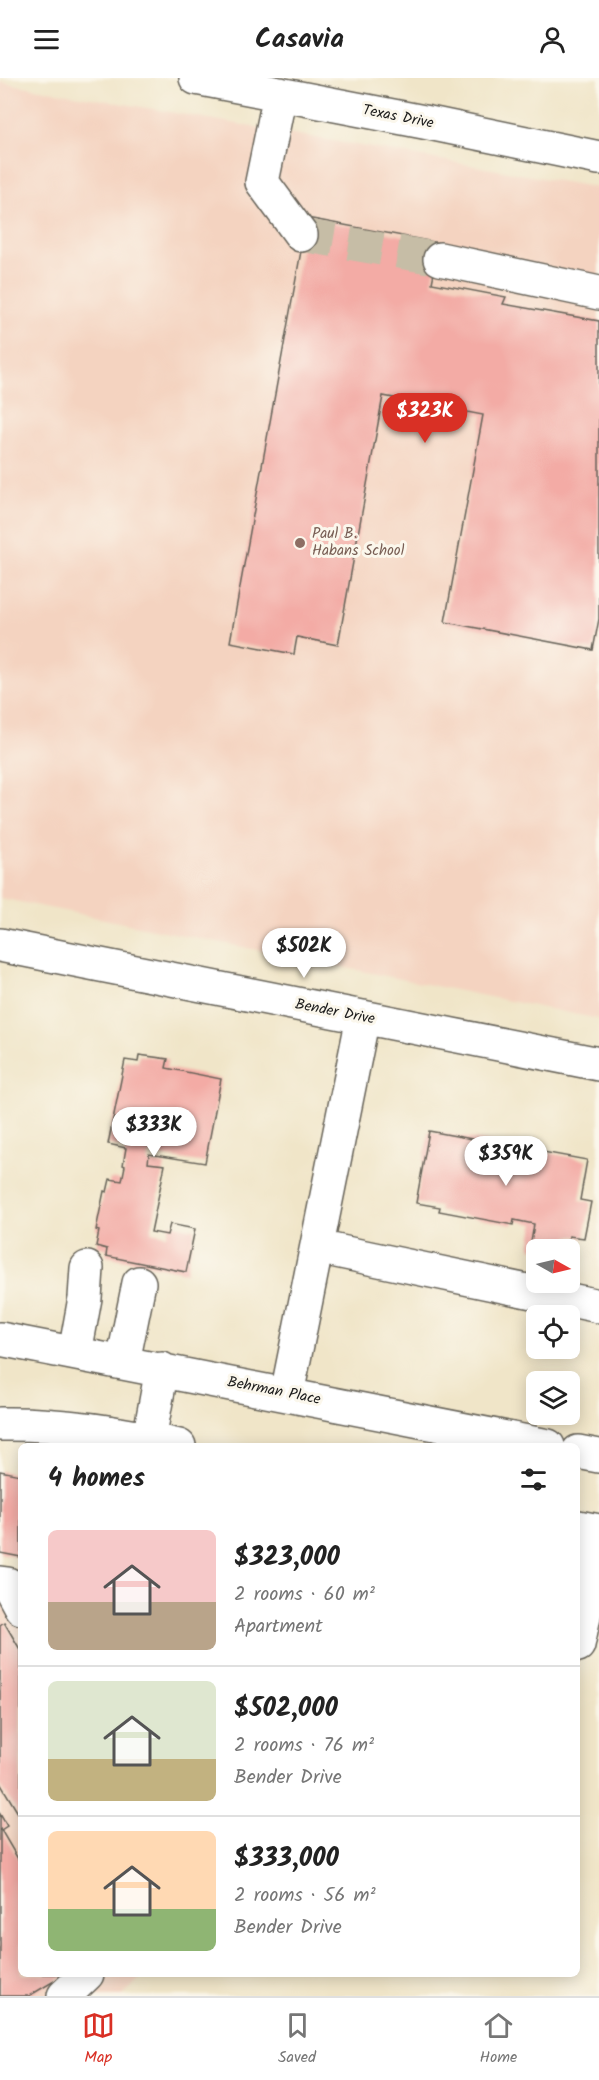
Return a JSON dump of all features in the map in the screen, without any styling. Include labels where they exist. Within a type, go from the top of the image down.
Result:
[{"type":"street","name":"Texas Drive","points":[[196,78],[599,158]]},
{"type":"street","points":[[280,94],[262,182],[301,235]]},
{"type":"street","points":[[440,259],[599,293]]},
{"type":"street","name":"Bender Drive","points":[[0,945],[363,1017],[598,1056]]},
{"type":"street","points":[[287,1394],[363,1017]]},
{"type":"street","points":[[317,1246],[599,1306]]},
{"type":"street","points":[[75,1353],[85,1298],[87,1268]]},
{"type":"street","points":[[123,1362],[139,1283]]},
{"type":"street","name":"Behrman Place","points":[[0,1339],[533,1443]]},
{"type":"street","points":[[0,1424],[97,1430],[164,1442],[162,1369]]},
{"type":"street","points":[[580,1452],[599,1456]]},
{"type":"street","points":[[580,1527],[599,1531]]},
{"type":"street","points":[[580,1636],[599,1544]]},
{"type":"street","points":[[64,1996],[84,1977]]},
{"type":"shaded area","name":"Paul B. Habans School","points":[[0,82],[599,188],[599,1019],[0,898]]},
{"type":"shaded area","points":[[0,1574],[18,1577],[18,1977],[141,1977],[123,1996],[0,1996]]},
{"type":"building","points":[[307,218],[440,243],[432,283],[506,297],[503,304],[599,321],[599,619],[593,650],[445,622],[483,415],[383,396],[338,645],[297,637],[294,654],[230,642]]},
{"type":"building","points":[[139,1055],[168,1059],[166,1068],[221,1079],[205,1163],[149,1154],[148,1163],[165,1165],[151,1232],[167,1235],[170,1224],[195,1229],[186,1272],[106,1256],[107,1249],[96,1246],[99,1231],[96,1230],[104,1191],[107,1192],[110,1179],[122,1181],[125,1166],[123,1165],[126,1148],[108,1144],[125,1060],[138,1062]]},
{"type":"building","points":[[429,1131],[587,1160],[580,1200],[591,1202],[584,1238],[569,1236],[569,1239],[532,1239],[534,1224],[514,1220],[513,1225],[439,1211],[440,1207],[416,1203]]},
{"type":"building","points":[[0,1471],[18,1474],[18,1556],[0,1553]]},
{"type":"building","points":[[4,1622],[18,1646],[18,1813],[0,1783],[0,1625]]},
{"type":"building","points":[[0,1814],[7,1826],[1,1830],[18,1859],[18,1977],[61,1977],[29,1996],[0,1996]]},
{"type":"tunnel","points":[[301,235],[440,259]]},
{"type":"place","name":"Paul B. Habans School","points":[[300,543]]}]
